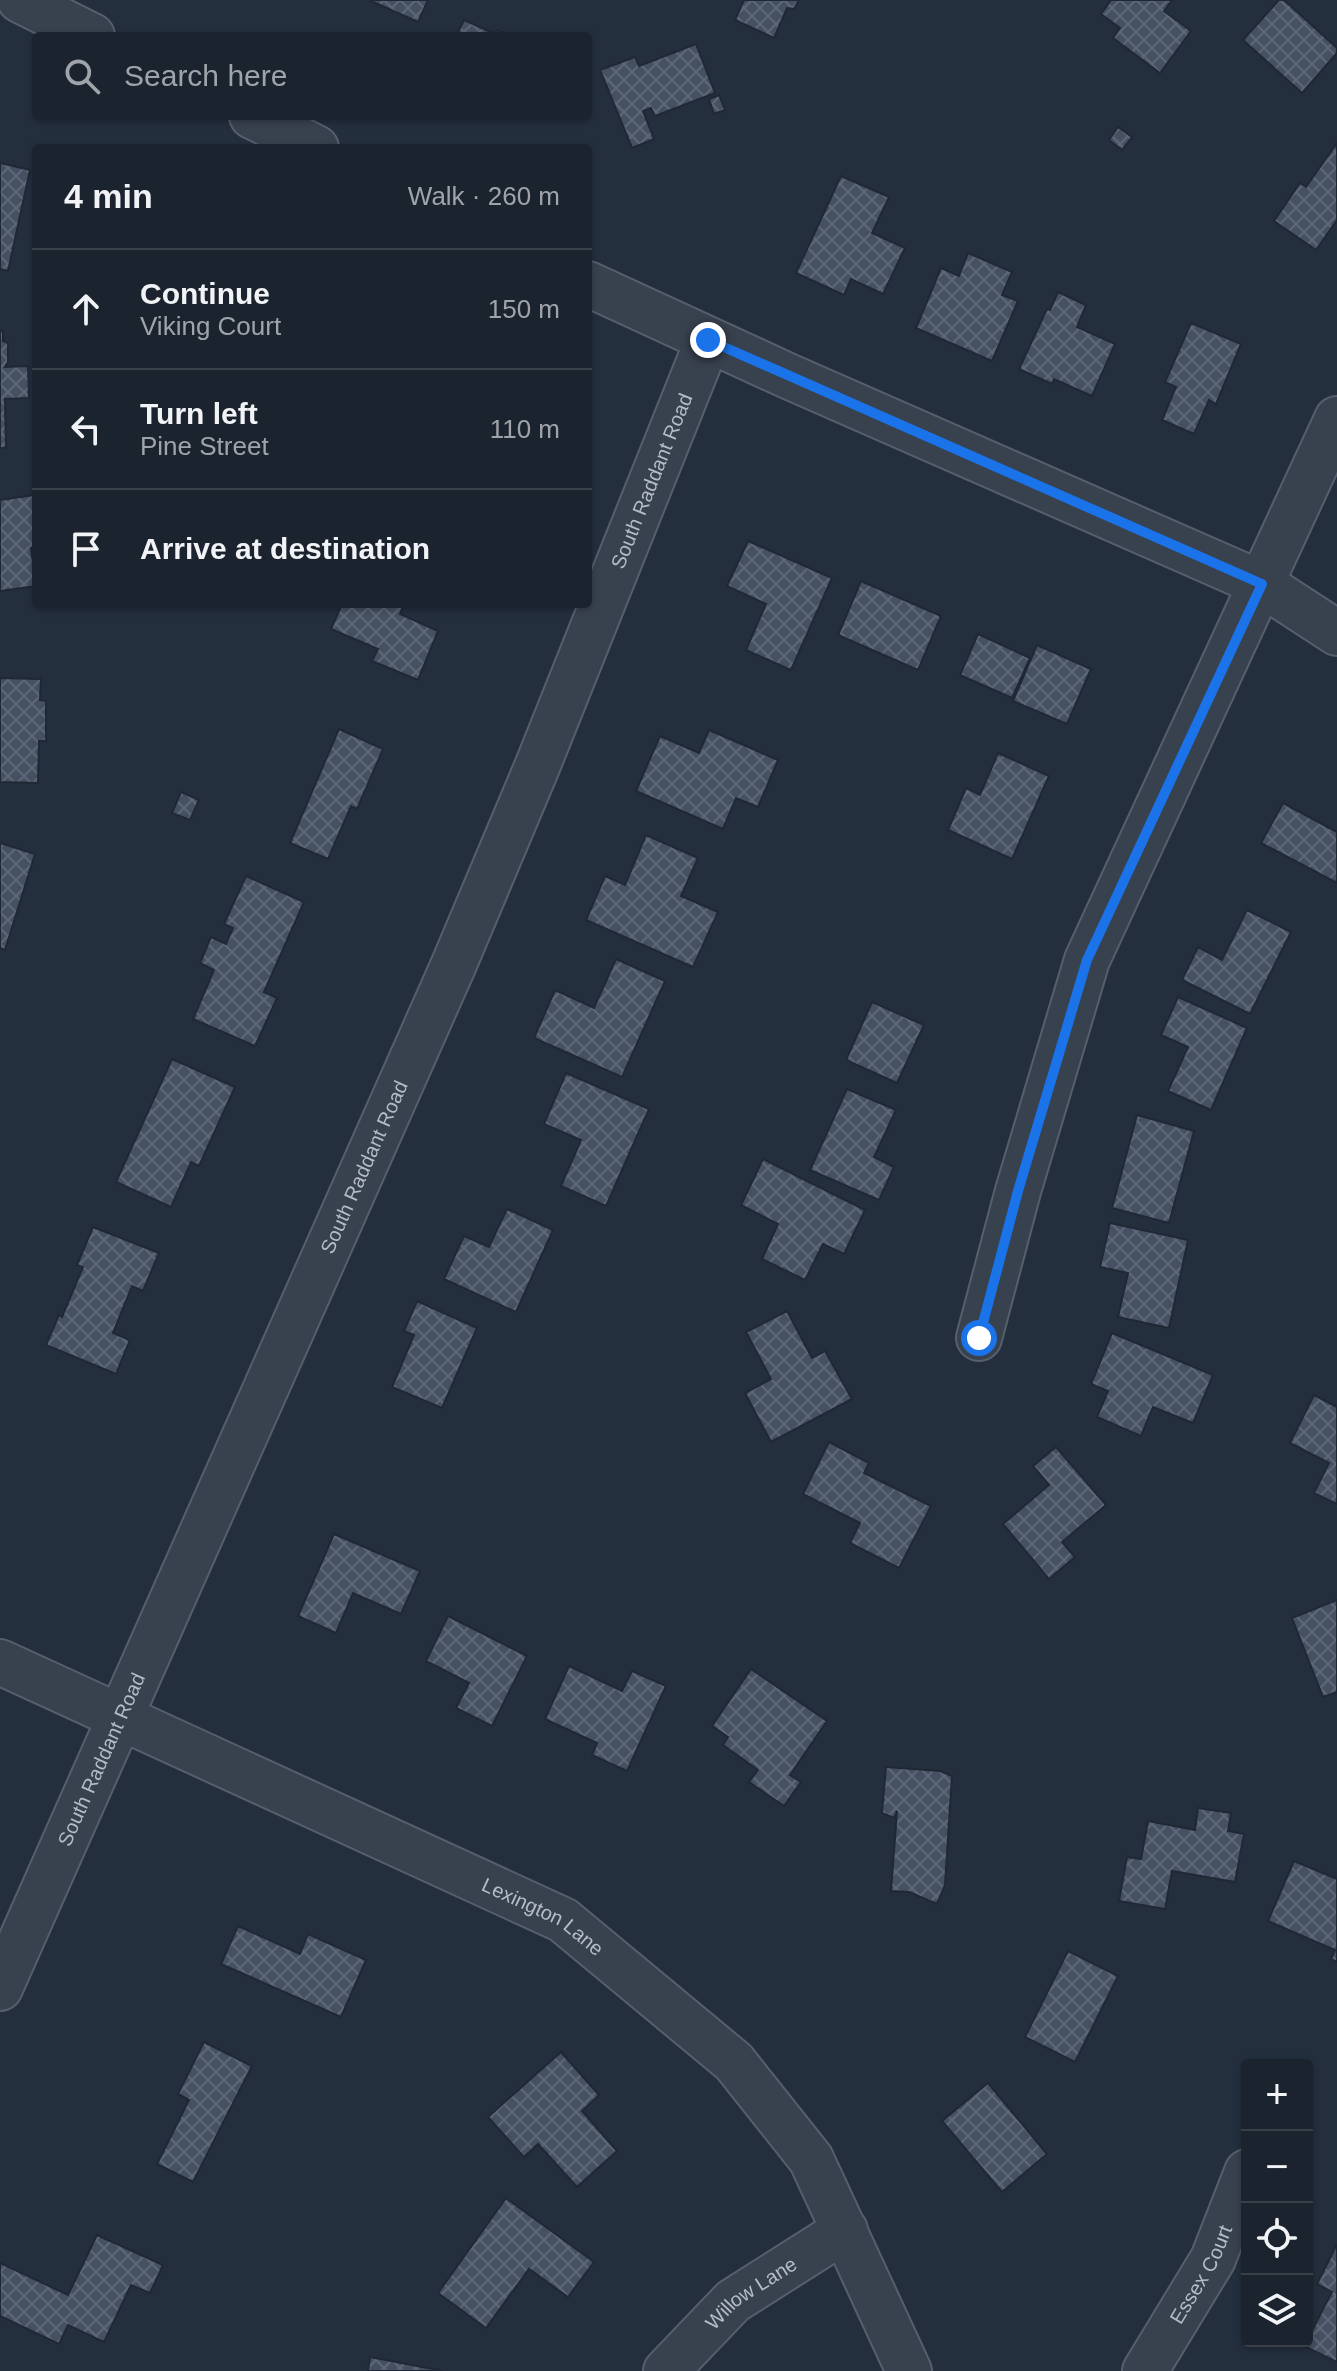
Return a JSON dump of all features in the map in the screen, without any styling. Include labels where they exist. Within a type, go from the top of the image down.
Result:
[{"type":"street","points":[[20,0],[84,32]]},
{"type":"street","points":[[260,120],[308,144]]},
{"type":"street","points":[[592,286],[1262,584],[1337,633]]},
{"type":"street","name":"South Raddant Road","points":[[0,1988],[454,964],[537,767],[708,340]]},
{"type":"street","points":[[979,1338],[1018,1191],[1087,960],[1337,419]]},
{"type":"street","name":"Lexington Lane","points":[[0,1662],[563,1920],[734,2062],[811,2159],[909,2371]]},
{"type":"street","name":"Essex Court","points":[[1145,2371],[1213,2259],[1241,2187]]},
{"type":"street","name":"Willow Lane","points":[[666,2371],[733,2301],[845,2230]]},
{"type":"building","points":[[369,0],[428,0],[418,22]]},
{"type":"building","points":[[744,0],[799,0],[794,9],[787,8],[774,38],[735,20]]},
{"type":"building","points":[[1111,0],[1172,0],[1164,11],[1191,31],[1160,73],[1113,38],[1120,28],[1101,14]]},
{"type":"building","points":[[1279,0],[1284,0],[1337,48],[1337,53],[1302,93],[1243,40]]},
{"type":"building","points":[[464,20],[491,32],[458,32]]},
{"type":"building","points":[[696,44],[715,93],[655,116],[651,108],[643,111],[654,139],[632,148],[600,70],[635,57],[639,66]]},
{"type":"building","points":[[719,95],[725,110],[714,114],[709,99]]},
{"type":"building","points":[[1118,127],[1132,137],[1122,150],[1109,140]]},
{"type":"building","points":[[1337,143],[1337,220],[1316,250],[1274,221],[1300,183],[1306,187]]},
{"type":"building","points":[[0,163],[30,170],[8,271],[0,269]]},
{"type":"building","points":[[841,176],[889,197],[872,233],[905,248],[883,294],[851,279],[844,295],[796,273]]},
{"type":"building","points":[[968,253],[1012,272],[1002,295],[1018,301],[992,361],[916,328],[941,268],[959,276]]},
{"type":"building","points":[[1058,292],[1086,305],[1077,327],[1115,344],[1092,396],[1054,379],[1052,384],[1019,369]]},
{"type":"building","points":[[1191,323],[1241,344],[1216,404],[1209,400],[1194,434],[1162,420],[1176,387],[1165,382]]},
{"type":"building","points":[[0,331],[3,331],[3,341],[8,343],[5,367],[28,366],[29,398],[5,399],[6,448],[0,448]]},
{"type":"building","points":[[32,495],[32,587],[0,591],[0,500]]},
{"type":"building","points":[[748,541],[832,578],[791,670],[746,650],[766,604],[727,586]]},
{"type":"building","points":[[861,581],[941,616],[918,670],[838,635]]},
{"type":"building","points":[[340,608],[402,608],[400,614],[438,631],[418,680],[372,661],[378,649],[331,629]]},
{"type":"building","points":[[978,634],[1030,658],[1012,698],[960,675]]},
{"type":"building","points":[[1037,645],[1091,669],[1067,724],[1013,701]]},
{"type":"building","points":[[0,678],[41,679],[40,700],[46,701],[46,741],[39,741],[38,783],[0,782]]},
{"type":"building","points":[[339,729],[383,749],[357,809],[351,806],[328,859],[290,843]]},
{"type":"building","points":[[709,730],[778,760],[758,807],[736,798],[723,829],[636,791],[660,736],[699,753]]},
{"type":"building","points":[[998,753],[1049,776],[1012,859],[948,830],[966,788],[980,795]]},
{"type":"building","points":[[181,792],[199,800],[190,820],[172,813]]},
{"type":"building","points":[[1283,803],[1337,832],[1337,883],[1261,843]]},
{"type":"building","points":[[646,835],[698,858],[681,896],[718,912],[693,967],[586,920],[605,876],[625,885]]},
{"type":"building","points":[[0,843],[35,854],[5,950],[0,948]]},
{"type":"building","points":[[246,876],[304,902],[264,992],[277,998],[255,1046],[193,1019],[214,970],[200,963],[211,937],[226,944],[233,928],[224,924]]},
{"type":"building","points":[[1247,910],[1291,932],[1250,1014],[1182,980],[1198,947],[1222,960]]},
{"type":"building","points":[[616,959],[665,981],[622,1077],[534,1038],[555,990],[594,1008]]},
{"type":"building","points":[[1178,997],[1247,1028],[1211,1110],[1168,1091],[1188,1047],[1161,1035]]},
{"type":"building","points":[[872,1002],[924,1025],[897,1083],[846,1060]]},
{"type":"building","points":[[172,1059],[235,1087],[199,1166],[191,1162],[171,1207],[116,1182]]},
{"type":"building","points":[[566,1073],[649,1109],[606,1206],[561,1186],[581,1140],[544,1124]]},
{"type":"building","points":[[847,1089],[896,1110],[874,1157],[894,1167],[879,1200],[810,1170]]},
{"type":"building","points":[[1137,1115],[1194,1131],[1169,1223],[1112,1208]]},
{"type":"building","points":[[763,1159],[865,1210],[844,1254],[823,1244],[805,1280],[762,1259],[778,1224],[741,1205]]},
{"type":"building","points":[[507,1209],[553,1230],[516,1312],[444,1279],[464,1236],[489,1247]]},
{"type":"building","points":[[1110,1223],[1188,1240],[1169,1328],[1118,1317],[1128,1273],[1100,1267]]},
{"type":"building","points":[[93,1227],[159,1253],[143,1291],[132,1286],[113,1333],[130,1340],[116,1374],[46,1345],[59,1315],[62,1317],[83,1267],[77,1265]]},
{"type":"building","points":[[417,1301],[477,1328],[442,1408],[392,1387],[414,1335],[404,1331]]},
{"type":"building","points":[[787,1311],[812,1358],[825,1351],[852,1399],[771,1442],[745,1393],[771,1379],[746,1332]]},
{"type":"building","points":[[1112,1333],[1213,1375],[1193,1423],[1153,1407],[1141,1436],[1097,1417],[1108,1391],[1091,1384]]},
{"type":"building","points":[[1314,1395],[1337,1407],[1337,1504],[1314,1493],[1329,1463],[1290,1443]]},
{"type":"building","points":[[829,1442],[869,1463],[864,1473],[931,1506],[899,1568],[850,1543],[860,1523],[803,1494]]},
{"type":"building","points":[[1056,1447],[1106,1505],[1062,1542],[1075,1557],[1049,1579],[1003,1524],[1049,1485],[1033,1466]]},
{"type":"building","points":[[334,1534],[420,1571],[401,1614],[353,1593],[336,1633],[298,1616]]},
{"type":"building","points":[[1337,1600],[1337,1692],[1323,1697],[1292,1618]]},
{"type":"building","points":[[448,1616],[527,1656],[492,1726],[456,1708],[469,1683],[426,1661]]},
{"type":"building","points":[[569,1666],[622,1691],[632,1671],[666,1686],[627,1771],[592,1755],[597,1743],[545,1719]]},
{"type":"building","points":[[751,1669],[827,1721],[790,1775],[801,1782],[784,1806],[749,1782],[758,1770],[723,1745],[728,1737],[712,1726]]},
{"type":"building","points":[[886,1767],[940,1771],[952,1776],[945,1885],[937,1904],[909,1892],[891,1891],[897,1811],[894,1818],[882,1813]]},
{"type":"building","points":[[1198,1808],[1231,1813],[1228,1831],[1244,1834],[1235,1882],[1172,1871],[1165,1909],[1119,1901],[1127,1857],[1141,1859],[1148,1821],[1195,1830]]},
{"type":"building","points":[[1294,1861],[1337,1879],[1337,1962],[1331,1959],[1335,1950],[1268,1921]]},
{"type":"building","points":[[238,1926],[300,1954],[308,1934],[366,1960],[341,2017],[221,1964]]},
{"type":"building","points":[[1068,1951],[1118,1976],[1075,2062],[1025,2037]]},
{"type":"building","points":[[204,2042],[252,2066],[193,2182],[157,2164],[189,2100],[178,2094]]},
{"type":"building","points":[[561,2052],[599,2095],[582,2111],[617,2151],[577,2187],[538,2144],[524,2157],[488,2117]]},
{"type":"building","points":[[988,2083],[1047,2154],[1002,2192],[942,2121]]},
{"type":"building","points":[[506,2198],[594,2262],[568,2297],[529,2269],[486,2328],[438,2293]]},
{"type":"building","points":[[97,2235],[163,2265],[150,2293],[131,2285],[104,2342],[68,2325],[59,2344],[0,2316],[0,2263],[68,2295]]},
{"type":"building","points":[[1337,2244],[1337,2362],[1306,2347],[1313,2347],[1313,2329],[1332,2292],[1317,2284]]},
{"type":"building","points":[[370,2357],[443,2371],[368,2371]]},
{"type":"route","points":[[708,340],[1262,584],[1087,960],[1018,1191],[979,1338]]}]
